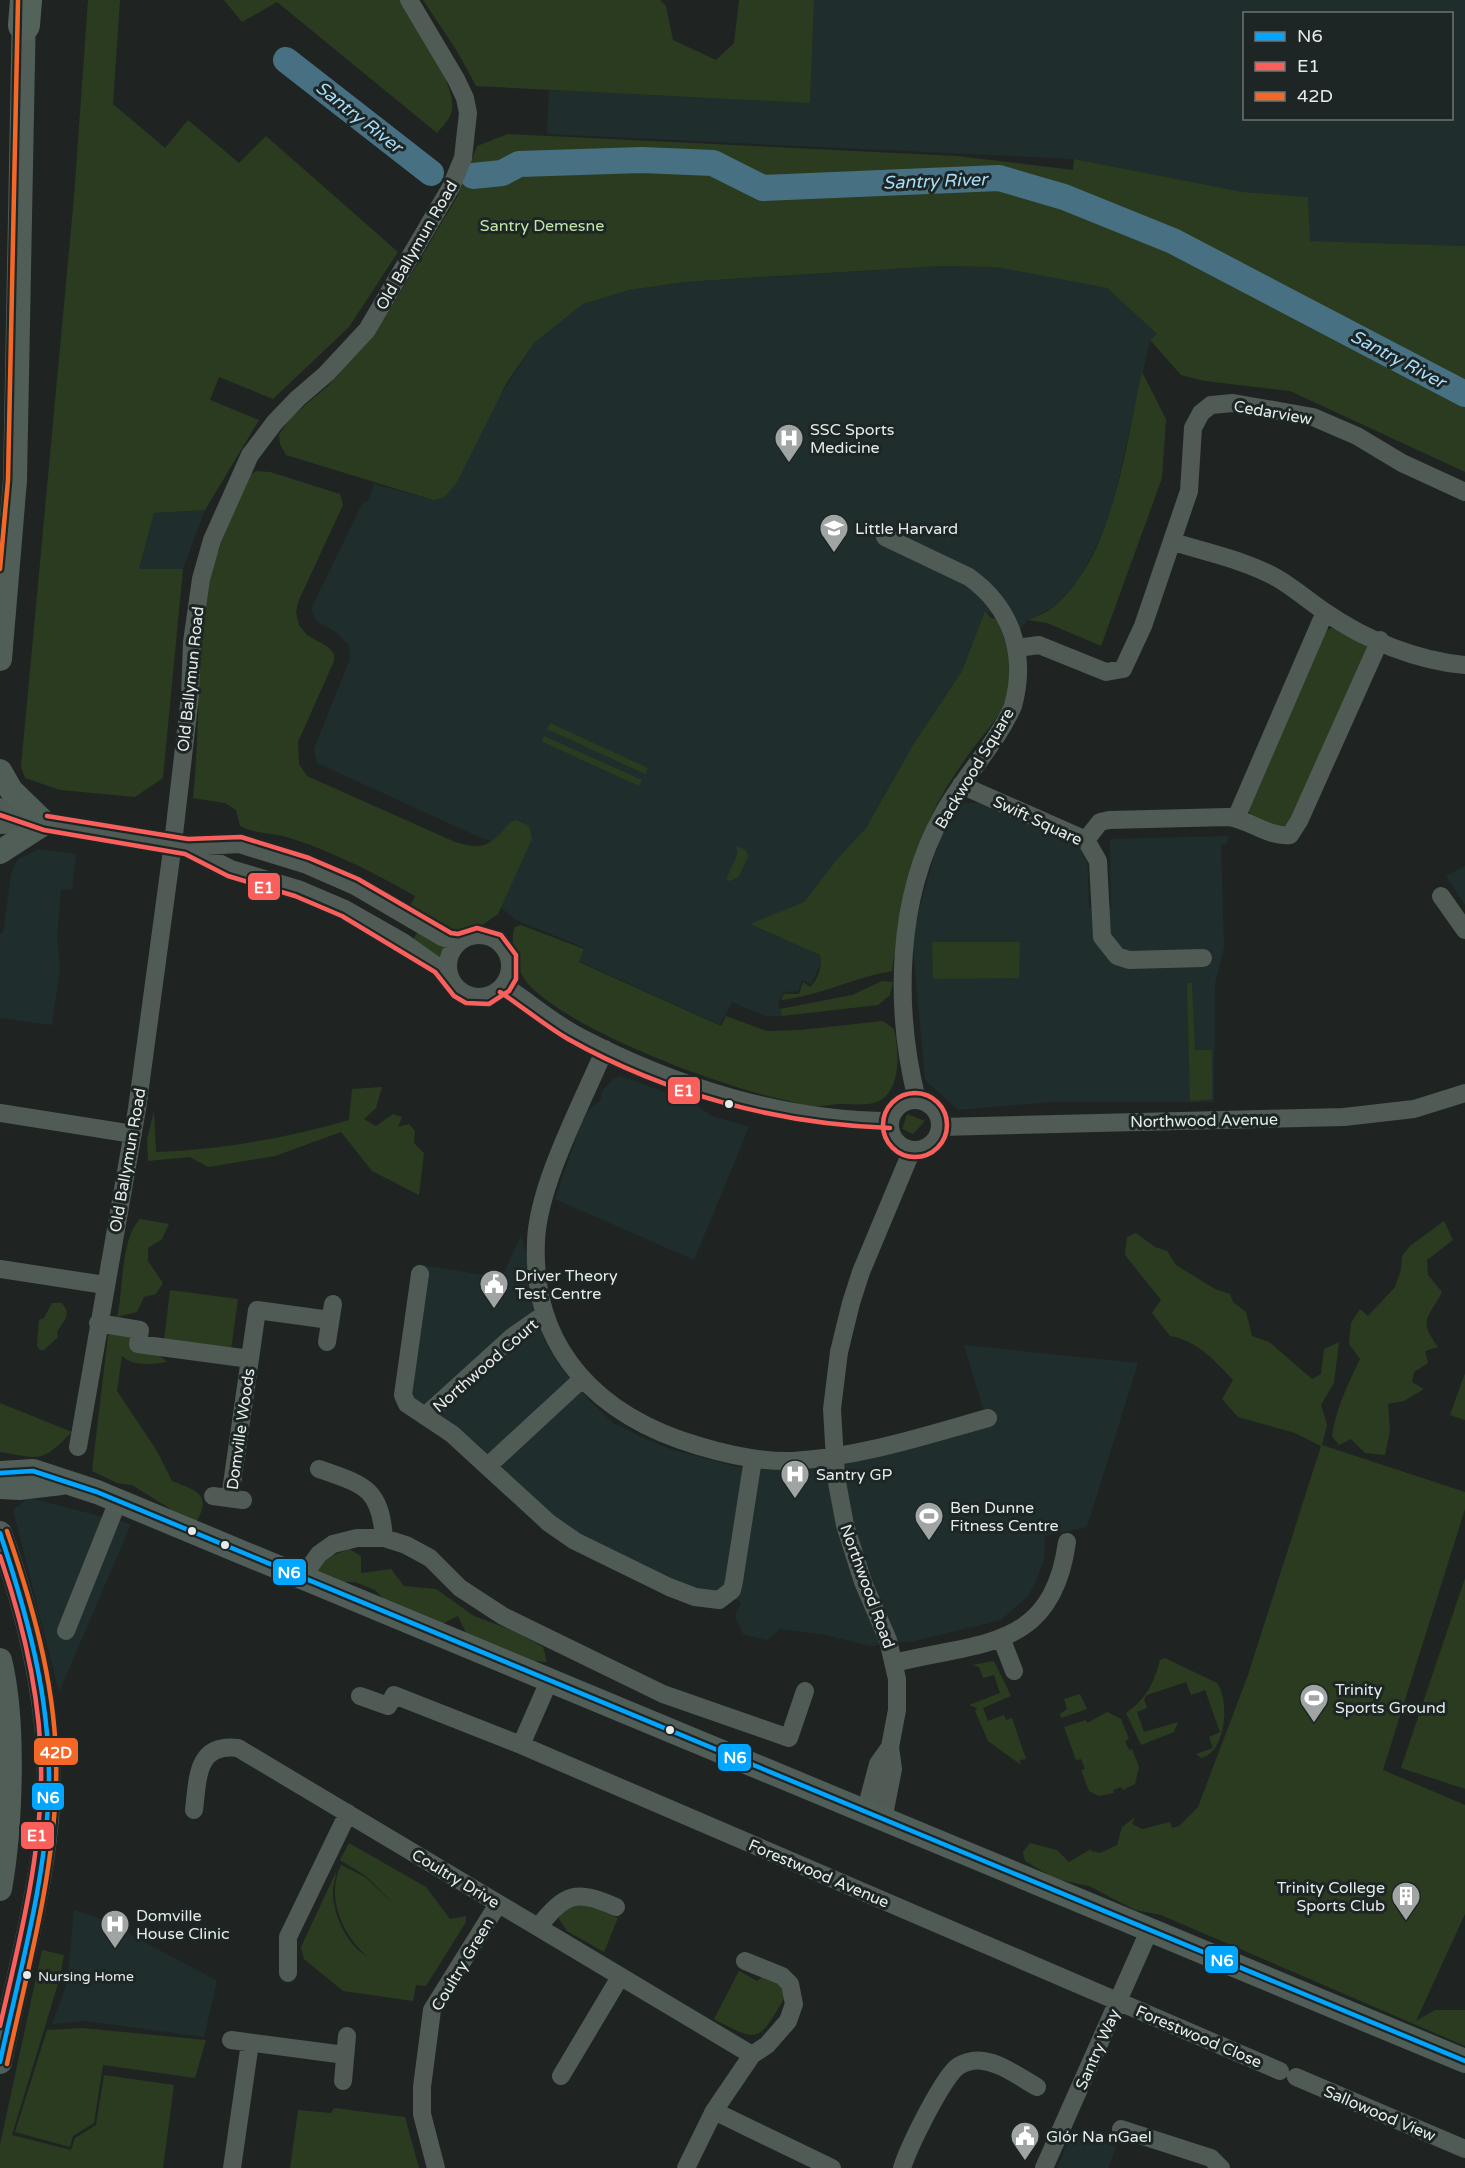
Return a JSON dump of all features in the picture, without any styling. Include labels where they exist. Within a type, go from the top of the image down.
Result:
[{"type":"main road","points":[[0,659],[24,8]]},
{"type":"main road","points":[[0,771],[11,790],[45,823],[0,852]]},
{"type":"main road","points":[[0,1473],[33,1470],[118,1501],[1465,2061]]},
{"type":"main road","points":[[0,1487],[36,1487],[67,1483]]},
{"type":"main road","points":[[0,1533],[30,1625],[42,1695],[48,1761],[47,1819],[39,1874],[0,2062]]},
{"type":"main road","points":[[0,1660],[7,1707],[9,1767],[4,1868],[0,1889]]},
{"type":"street","name":"Old Ballymun Road","points":[[78,1447],[179,845],[201,579],[212,540],[226,504],[250,455],[275,422],[326,374],[367,330],[451,187],[460,166],[467,119],[465,98],[409,0]]},
{"type":"street","name":"Cedarview","points":[[1017,648],[1039,645],[1106,672],[1118,672],[1123,669],[1143,626],[1174,542],[1190,485],[1193,428],[1206,409],[1221,403],[1273,409],[1313,417],[1357,436],[1402,463],[1465,492]]},
{"type":"street","name":"Backwood Square","points":[[885,537],[962,573],[981,586],[1008,620],[1017,648],[1018,681],[1013,706],[942,815],[918,876],[905,932],[902,962],[903,1010],[917,1100]]},
{"type":"street","points":[[1174,542],[1259,569],[1292,587],[1325,612],[1380,640],[1436,662],[1465,664]]},
{"type":"street","points":[[1236,818],[1325,612]]},
{"type":"street","points":[[1086,840],[1100,822],[1109,820],[1236,818],[1277,834],[1293,832],[1380,640]]},
{"type":"street","name":"Swift Square","points":[[961,785],[1086,840],[1098,861],[1100,930],[1105,944],[1112,952],[1129,960],[1203,958]]},
{"type":"street","points":[[0,807],[45,823],[179,845],[238,844],[307,865],[355,886],[442,937],[459,942]]},
{"type":"street","points":[[0,825],[45,823]]},
{"type":"street","points":[[179,845],[231,869],[298,889],[345,909],[403,942],[448,974],[453,983],[468,996],[488,997],[504,986],[511,966],[504,947],[496,940],[477,935],[459,942],[449,957],[448,974]]},
{"type":"street","points":[[1441,896],[1465,930]]},
{"type":"street","points":[[504,986],[554,1022],[605,1049],[670,1077],[753,1104],[821,1116],[890,1121]]},
{"type":"street","points":[[605,1049],[549,1182],[540,1214],[536,1241],[545,1314],[553,1338],[565,1359],[601,1398],[635,1422],[670,1438],[753,1459],[791,1461],[855,1454],[988,1418]]},
{"type":"street","name":"Northwood Avenue","points":[[940,1127],[1344,1117],[1414,1108],[1465,1093]]},
{"type":"street","points":[[917,1100],[928,1104],[936,1112],[940,1127],[930,1145],[912,1150],[902,1147],[895,1140],[890,1131],[890,1121],[899,1106],[917,1100]]},
{"type":"street","points":[[0,1113],[132,1134]]},
{"type":"street","name":"Northwood Road","points":[[874,1816],[878,1764],[890,1748],[898,1701],[894,1663],[885,1631],[852,1549],[838,1492],[832,1409],[845,1324],[861,1272],[912,1150]]},
{"type":"street","points":[[0,1269],[105,1286]]},
{"type":"street","name":"Northwood Court","points":[[420,1274],[403,1395],[407,1404],[452,1434],[489,1465],[549,1523],[574,1541],[669,1587],[695,1597],[719,1600],[732,1590],[753,1459]]},
{"type":"street","name":"Domville Woods","points":[[229,1498],[257,1310],[332,1312],[327,1342]]},
{"type":"street","name":"Northwood Court","points":[[425,1416],[512,1337],[545,1314]]},
{"type":"street","name":"Domville Woods","points":[[98,1323],[140,1330],[138,1344],[250,1359]]},
{"type":"street","points":[[489,1465],[582,1379]]},
{"type":"street","points":[[319,1469],[361,1486],[371,1495],[380,1506],[384,1538]]},
{"type":"street","points":[[66,1631],[118,1501]]},
{"type":"street","points":[[303,1576],[319,1554],[333,1544],[357,1538],[384,1538],[406,1545],[430,1558],[460,1588],[503,1616],[663,1694],[696,1706],[789,1738],[805,1691]]},
{"type":"street","points":[[894,1663],[1002,1640],[1031,1620],[1049,1599],[1060,1578],[1067,1542]]},
{"type":"street","points":[[1002,1640],[1014,1671]]},
{"type":"street","points":[[521,1745],[549,1681]]},
{"type":"street","name":"Forestwood Avenue","points":[[360,1696],[388,1706],[394,1695],[521,1745],[1118,2002]]},
{"type":"street","name":"Coultry Drive","points":[[194,1810],[199,1768],[209,1754],[222,1746],[238,1748],[752,2055]]},
{"type":"street","points":[[288,1973],[288,1937],[348,1813]]},
{"type":"street","points":[[538,1927],[554,1907],[567,1897],[594,1897],[616,1907]]},
{"type":"street","name":"Coultry Green","points":[[436,2168],[422,2114],[422,2087],[432,2010],[498,1904]]},
{"type":"street","name":"Santry Way","points":[[1044,2168],[1149,1931]]},
{"type":"street","points":[[686,2168],[714,2111],[752,2055],[767,2045],[788,2021],[794,2004],[790,1984],[782,1976],[746,1961]]},
{"type":"street","points":[[561,2076],[620,1977]]},
{"type":"street","name":"Forestwood Close","points":[[1118,2002],[1288,2074]]},
{"type":"street","points":[[231,2040],[250,2043],[346,2046],[343,2081]]},
{"type":"street","points":[[232,2168],[250,2043]]},
{"type":"street","points":[[902,2168],[954,2070],[963,2064],[976,2060],[990,2062],[1037,2086]]},
{"type":"street","name":"Sallowood View","points":[[1288,2074],[1465,2149]]},
{"type":"street","points":[[714,2111],[832,2168]]},
{"type":"street","points":[[1121,2129],[1211,2158],[1221,2168]]},
{"type":"shaded area","points":[[814,0],[1465,0],[1465,246],[1309,241],[1308,197],[1243,192],[1074,159],[547,134],[549,90],[810,103]]},
{"type":"shaded area","points":[[941,266],[996,267],[1107,288],[1157,334],[1150,340],[1109,522],[1079,580],[1054,607],[1028,620],[1021,629],[985,611],[962,671],[913,745],[866,828],[838,858],[804,902],[751,924],[820,955],[821,963],[811,984],[802,980],[798,991],[784,992],[778,1003],[782,1016],[765,1016],[732,1002],[720,1025],[579,961],[585,948],[516,920],[498,905],[523,853],[477,836],[317,763],[314,749],[350,659],[349,645],[333,630],[317,622],[311,609],[363,502],[368,501],[374,484],[433,500],[534,343],[583,304],[629,290],[685,282]]},
{"type":"shaded area","points":[[205,510],[183,569],[139,569],[154,513]]},
{"type":"shaded area","points":[[963,803],[983,803],[1087,850],[1089,908],[1111,908],[1110,839],[1228,836],[1227,843],[1221,844],[1224,947],[1215,984],[1214,1102],[1050,1102],[958,1110],[925,1080],[912,936],[938,842]]},
{"type":"shaded area","points":[[39,849],[76,854],[72,890],[61,889],[57,938],[60,970],[52,1025],[0,1018],[0,933],[3,933],[11,874],[18,859]]},
{"type":"shaded area","points":[[1465,866],[1465,905],[1446,876]]},
{"type":"shaded area","points":[[621,1076],[690,1101],[712,1116],[749,1127],[694,1260],[555,1199],[584,1114],[600,1101],[603,1090],[613,1079]]},
{"type":"shaded area","points":[[521,1235],[532,1274],[544,1340],[562,1369],[589,1400],[613,1423],[644,1438],[670,1449],[737,1467],[808,1468],[988,1425],[964,1345],[1138,1363],[1087,1527],[1045,1536],[1044,1560],[1036,1581],[1028,1596],[1001,1620],[915,1641],[870,1646],[826,1635],[780,1629],[767,1640],[743,1634],[735,1616],[741,1602],[727,1596],[719,1600],[609,1560],[403,1395],[416,1264],[502,1278]]},
{"type":"shaded area","points":[[29,1498],[131,1524],[59,1692],[13,1510]]},
{"type":"shaded area","name":"Domville House Clinic","points":[[74,1910],[102,1919],[217,1981],[204,2037],[85,2021],[52,2024],[67,1983]]},
{"type":"shaded area","points":[[1074,2129],[1116,2147],[1108,2168],[1057,2168]]},
{"type":"green space","points":[[88,0],[120,0],[113,104],[165,148],[188,120],[239,163],[266,136],[398,252],[349,327],[273,399],[219,377],[210,400],[259,420],[205,510],[154,513],[139,569],[183,569],[163,778],[135,797],[60,790],[25,778],[21,767],[74,197]]},
{"type":"green space","points":[[224,0],[401,0],[442,69],[452,98],[450,116],[437,133],[277,2],[242,22]]},
{"type":"green space","points":[[423,0],[660,0],[666,6],[673,40],[716,60],[734,43],[739,0],[814,0],[810,103],[476,86],[457,51]]},
{"type":"green space","name":"Santry Demesne","points":[[508,134],[957,156],[1073,170],[1074,159],[1243,192],[1308,197],[1310,241],[1465,246],[1465,472],[1290,391],[1205,381],[1181,375],[1150,340],[1157,334],[1107,288],[996,267],[941,266],[685,282],[629,290],[583,304],[534,343],[506,384],[457,482],[445,497],[433,500],[286,455],[280,444],[279,435],[289,419],[328,386],[394,303],[457,197],[477,146]]},
{"type":"green space","points":[[1142,372],[1166,419],[1162,478],[1101,646],[1047,623],[1028,620],[1056,605],[1076,583],[1092,557],[1115,496]]},
{"type":"green space","points":[[256,471],[270,472],[340,494],[343,505],[298,602],[296,613],[299,625],[307,635],[328,647],[334,654],[334,661],[298,742],[299,764],[307,776],[455,842],[469,846],[485,845],[516,820],[529,826],[532,839],[498,914],[481,926],[457,933],[444,929],[410,907],[415,896],[386,880],[340,857],[309,845],[240,826],[236,810],[225,803],[193,798],[207,593],[219,548],[247,477]]},
{"type":"green space","points":[[985,611],[991,618],[997,619],[1009,654],[1011,670],[1007,698],[994,721],[953,777],[931,817],[906,893],[892,971],[796,998],[781,1000],[784,994],[799,994],[803,982],[810,987],[813,984],[820,968],[820,955],[750,924],[804,902],[838,858],[866,828],[913,745],[962,671]]},
{"type":"green space","points":[[1331,628],[1366,644],[1367,648],[1289,825],[1278,826],[1266,823],[1255,818],[1247,810],[1324,632]]},
{"type":"green space","points":[[550,723],[648,768],[645,774],[547,729]]},
{"type":"green space","points":[[544,736],[642,780],[639,786],[541,741]]},
{"type":"green space","points":[[737,846],[746,850],[748,857],[739,876],[730,881],[726,880],[737,855]]},
{"type":"green space","points":[[521,925],[584,949],[579,962],[721,1026],[726,1016],[767,1031],[800,1030],[883,1021],[894,1029],[896,1037],[898,1057],[892,1088],[879,1101],[871,1104],[809,1106],[724,1083],[650,1055],[580,1022],[530,986],[515,958],[513,933],[515,927]]},
{"type":"green space","points":[[419,930],[446,947],[443,960],[413,940]]},
{"type":"green space","points":[[932,942],[1020,942],[1019,978],[933,979]]},
{"type":"green space","points":[[882,981],[893,982],[890,995],[878,1005],[782,1016],[780,1009],[852,995]]},
{"type":"green space","points":[[1187,983],[1192,983],[1195,1050],[1212,1050],[1212,1099],[1190,1101]]},
{"type":"green space","points":[[382,1087],[376,1108],[364,1119],[376,1126],[393,1114],[402,1117],[398,1127],[409,1124],[415,1131],[414,1143],[424,1153],[419,1195],[372,1171],[341,1132],[275,1156],[208,1167],[190,1157],[148,1161],[147,1139],[154,1111],[156,1152],[205,1149],[277,1138],[349,1120],[352,1089]]},
{"type":"green space","points":[[907,1114],[925,1121],[913,1134],[902,1129]]},
{"type":"green space","points":[[140,1219],[169,1224],[162,1239],[148,1248],[148,1261],[163,1283],[156,1294],[144,1297],[137,1312],[117,1317],[129,1239]]},
{"type":"green space","points":[[1444,1221],[1453,1240],[1427,1260],[1428,1275],[1442,1292],[1427,1319],[1428,1330],[1438,1347],[1425,1351],[1428,1363],[1414,1372],[1412,1382],[1424,1389],[1404,1401],[1388,1404],[1390,1431],[1385,1455],[1365,1453],[1351,1439],[1339,1445],[1332,1436],[1336,1416],[1360,1359],[1349,1344],[1351,1323],[1360,1309],[1368,1316],[1395,1287],[1401,1270],[1402,1256],[1410,1246]]},
{"type":"green space","name":"Trinity Sports Ground","points":[[1136,1233],[1155,1247],[1167,1251],[1176,1265],[1215,1289],[1230,1294],[1233,1302],[1246,1312],[1252,1336],[1269,1342],[1312,1379],[1321,1374],[1324,1349],[1339,1342],[1334,1383],[1321,1405],[1327,1425],[1322,1445],[1465,1492],[1465,1509],[1383,1770],[1465,1805],[1465,1914],[1416,2021],[1435,2010],[1465,2010],[1465,2046],[1161,1915],[1135,1910],[1089,1886],[1056,1879],[1025,1861],[1023,1852],[1030,1843],[1057,1850],[1069,1862],[1091,1849],[1091,1851],[1100,1853],[1117,1845],[1122,1827],[1135,1817],[1132,1824],[1142,1829],[1170,1822],[1172,1828],[1179,1826],[1198,1807],[1248,1675],[1321,1446],[1295,1433],[1238,1417],[1222,1399],[1233,1380],[1197,1347],[1170,1336],[1152,1313],[1161,1300],[1125,1255],[1127,1237]]},
{"type":"green space","points":[[170,1290],[238,1299],[231,1350],[164,1341]]},
{"type":"green space","points":[[52,1303],[62,1303],[67,1311],[66,1318],[57,1332],[58,1337],[44,1350],[40,1350],[37,1346],[39,1320],[44,1318]]},
{"type":"green space","points":[[109,1327],[131,1332],[167,1362],[137,1363],[122,1356],[117,1391],[157,1451],[172,1481],[193,1490],[202,1498],[203,1504],[197,1521],[179,1520],[169,1508],[132,1485],[117,1483],[92,1471]]},
{"type":"green space","points":[[1465,1373],[1465,1420],[1450,1415]]},
{"type":"green space","points":[[0,1403],[72,1432],[54,1449],[40,1456],[0,1452]]},
{"type":"green space","points":[[349,1549],[361,1556],[361,1573],[391,1569],[404,1586],[436,1589],[474,1616],[514,1631],[543,1647],[547,1662],[531,1661],[467,1635],[458,1616],[442,1624],[386,1601],[375,1590],[355,1582],[342,1582],[316,1571],[327,1558]]},
{"type":"green space","points":[[1465,1578],[1465,1789],[1401,1768]]},
{"type":"green space","points":[[1165,1658],[1217,1683],[1221,1691],[1224,1713],[1220,1737],[1216,1747],[1201,1758],[1196,1754],[1213,1748],[1209,1737],[1220,1732],[1205,1690],[1191,1695],[1186,1682],[1147,1695],[1144,1699],[1147,1708],[1137,1712],[1144,1732],[1178,1722],[1174,1732],[1141,1745],[1126,1713],[1144,1696],[1152,1683],[1160,1660]]},
{"type":"green space","points":[[994,1661],[1011,1696],[983,1708],[988,1721],[1004,1715],[1006,1720],[1012,1718],[1026,1759],[1020,1760],[1021,1765],[988,1741],[975,1711],[977,1708],[969,1705],[1000,1693],[994,1675],[983,1678],[979,1667],[972,1665]]},
{"type":"green space","points":[[1080,1694],[1087,1709],[1061,1718],[1060,1714],[1067,1709],[1064,1699]]},
{"type":"green space","points":[[1107,1712],[1121,1719],[1129,1739],[1125,1741],[1129,1750],[1132,1749],[1139,1767],[1135,1784],[1123,1790],[1121,1787],[1113,1790],[1114,1793],[1099,1796],[1089,1791],[1081,1770],[1085,1769],[1081,1759],[1076,1760],[1064,1727],[1086,1720],[1087,1723]]},
{"type":"green space","points":[[349,1843],[426,1887],[450,1919],[466,1916],[466,1922],[426,1986],[416,1985],[413,2001],[343,1991],[304,1959],[301,1947],[336,1872],[333,1900],[338,1919],[354,1946],[368,1957],[351,1938],[339,1915],[335,1890],[341,1865],[365,1877],[396,1906],[366,1876],[340,1860]]},
{"type":"green space","points":[[578,1900],[618,1918],[604,1952],[567,1931],[559,1919],[561,1908]]},
{"type":"green space","points":[[42,1950],[64,1955],[60,1977],[12,2135],[71,2150],[75,2138],[96,2125],[104,2075],[174,2085],[163,2168],[0,2168],[0,2145]]},
{"type":"green space","points":[[739,1971],[757,1981],[764,1976],[781,1986],[785,1997],[769,2023],[757,2034],[750,2035],[741,2032],[714,2019]]},
{"type":"green space","points":[[82,2028],[206,2040],[195,2078],[103,2065],[94,2123],[73,2136],[70,2147],[15,2132],[47,2030]]},
{"type":"green space","points":[[334,2108],[405,2117],[419,2168],[290,2168],[298,2110],[331,2113]]},
{"type":"waterway","name":"Santry River","points":[[286,60],[431,173]]},
{"type":"waterway","name":"Santry River","points":[[473,176],[502,173],[519,164],[642,160],[713,163],[763,188],[999,178],[1064,197],[1173,241],[1465,394]]},
{"type":"transit line","name":"42D","points":[[0,569],[8,480],[18,0]]},
{"type":"transit line","name":"E1","points":[[0,815],[44,830],[185,854],[228,876],[295,896],[342,916],[435,972],[454,996],[466,1003],[489,1004],[509,991],[516,979],[516,955],[501,935],[477,928],[458,934],[451,933],[358,879],[309,858],[241,837],[188,839],[47,816]]},
{"type":"transit line","name":"E1","points":[[500,992],[568,1039],[644,1076],[683,1090],[764,1113],[806,1120],[890,1128]]},
{"type":"transit line","name":"E1","points":[[909,1093],[921,1093],[938,1102],[945,1113],[947,1125],[945,1137],[938,1148],[921,1157],[909,1157],[897,1152],[888,1143],[883,1131],[883,1119],[888,1107],[897,1098],[909,1093]]},
{"type":"transit line","name":"N6","points":[[0,1473],[33,1471],[97,1492],[1465,2061]]},
{"type":"transit line","name":"42D","points":[[7,1531],[36,1624],[49,1688],[56,1752],[54,1820],[50,1855],[31,1960],[7,2064]]},
{"type":"transit line","name":"N6","points":[[0,1533],[35,1656],[46,1719],[49,1783],[38,1888],[0,2062]]},
{"type":"transit line","name":"E1","points":[[0,1556],[31,1668],[41,1755],[39,1815],[32,1876],[0,2026]]},
{"type":"place","name":"SSC Sports Medicine","points":[[789,464]]},
{"type":"place","name":"Little Harvard","points":[[834,554]]},
{"type":"place","name":"Driver Theory Test Centre","points":[[494,1310]]},
{"type":"place","name":"Santry GP","points":[[795,1500]]},
{"type":"place","name":"Ben Dunne Fitness Centre","points":[[929,1542]]},
{"type":"place","name":"Trinity Sports Ground","points":[[1314,1724]]},
{"type":"place","name":"Trinity College Sports Club","points":[[1406,1922]]},
{"type":"place","name":"Domville House Clinic","points":[[115,1950]]},
{"type":"place","name":"Nursing Home","points":[[27,1975]]},
{"type":"place","name":"Glór Na nGael","points":[[1025,2162]]}]
